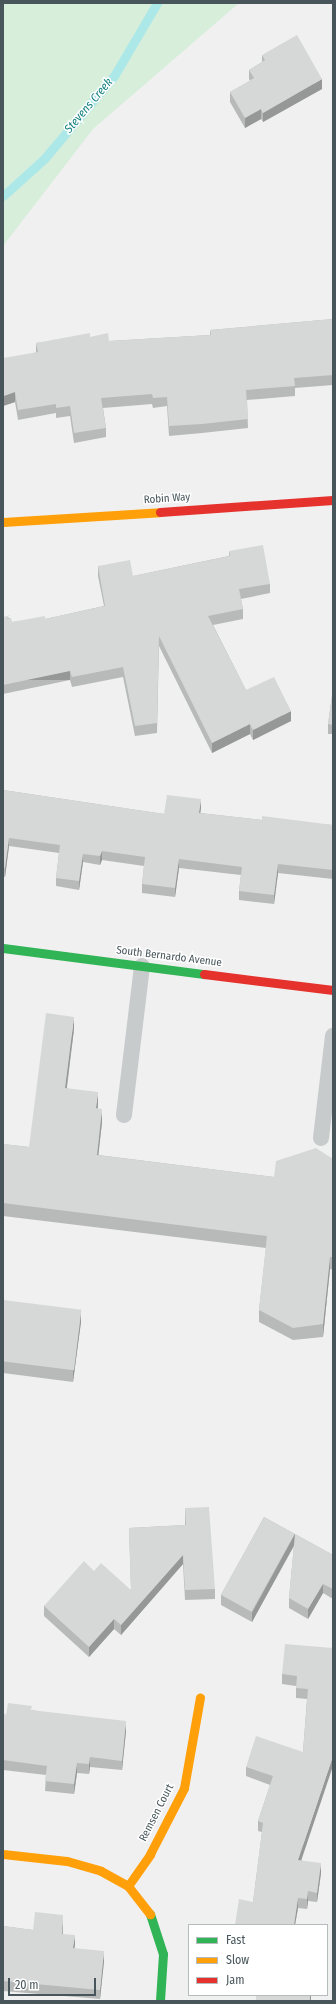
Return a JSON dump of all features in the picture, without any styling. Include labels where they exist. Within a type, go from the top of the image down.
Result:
[{"type":"street","name":"Robin Way","points":[[3,522],[333,500]]},
{"type":"street","name":"South Bernardo Avenue","points":[[3,948],[333,990]]},
{"type":"street","name":"Remsen Court","points":[[128,1886],[150,1854],[184,1788],[200,1696]]},
{"type":"street","points":[[3,1854],[67,1862],[101,1871],[128,1886],[148,1908],[157,1930],[163,1954],[160,2001]]},
{"type":"lane","points":[[124,1115],[142,966]]},
{"type":"lane","points":[[321,1138],[333,1036]]},
{"type":"green space","points":[[3,3],[239,3],[93,129],[3,246]]},
{"type":"building","points":[[297,35],[322,79],[263,113],[261,109],[245,118],[230,92],[254,78],[249,70],[265,60],[262,55]]},
{"type":"building","points":[[333,319],[333,375],[294,378],[295,386],[246,390],[248,419],[169,426],[167,397],[153,398],[152,394],[101,398],[106,428],[74,433],[70,406],[56,408],[56,404],[18,410],[15,392],[3,396],[3,358],[38,352],[36,343],[90,333],[90,337],[108,333],[109,341],[211,335],[210,330]]},
{"type":"building","points":[[263,545],[270,584],[239,589],[243,609],[208,616],[246,690],[274,677],[291,711],[253,730],[250,724],[212,743],[159,636],[157,723],[135,726],[123,667],[72,677],[70,671],[3,685],[3,617],[10,615],[6,619],[11,618],[12,622],[45,616],[45,619],[105,606],[98,566],[130,560],[133,576],[230,556],[229,551]]},
{"type":"building","points":[[333,689],[333,725],[328,724]]},
{"type":"building","points":[[3,790],[164,814],[167,795],[201,799],[199,813],[262,820],[262,816],[333,825],[333,870],[278,864],[274,895],[239,891],[242,867],[179,859],[175,888],[142,884],[145,857],[102,851],[100,856],[83,854],[79,881],[56,878],[60,845],[9,838],[5,868],[3,868]]},
{"type":"building","points":[[46,1013],[74,1017],[65,1088],[98,1092],[96,1108],[102,1109],[97,1155],[274,1177],[276,1161],[316,1148],[333,1159],[333,1257],[330,1257],[323,1324],[293,1328],[259,1310],[267,1236],[3,1203],[3,1144],[29,1147]]},
{"type":"building","points":[[3,1300],[81,1310],[74,1370],[3,1361]]},
{"type":"building","points":[[209,1507],[215,1589],[185,1590],[183,1555],[121,1625],[114,1619],[89,1647],[44,1606],[84,1561],[94,1571],[101,1563],[131,1590],[129,1528],[186,1525],[185,1508]]},
{"type":"building","points":[[264,1517],[295,1534],[251,1612],[221,1595]]},
{"type":"building","points":[[295,1534],[333,1555],[333,1589],[323,1584],[308,1609],[289,1598]]},
{"type":"building","points":[[285,1644],[333,1648],[333,1756],[298,1860],[321,1863],[317,1893],[308,1891],[307,1899],[298,1898],[294,1924],[235,1924],[239,1899],[253,1902],[263,1823],[258,1821],[273,1776],[246,1767],[256,1736],[303,1752],[308,1689],[296,1688],[297,1676],[282,1674]]},
{"type":"building","points":[[8,1703],[32,1706],[31,1710],[126,1721],[122,1761],[90,1757],[89,1764],[77,1763],[74,1784],[45,1781],[47,1766],[3,1760],[3,1714],[6,1715]]},
{"type":"building","points":[[35,1912],[63,1915],[62,1934],[75,1935],[73,1948],[104,1951],[100,1990],[3,1981],[3,1926],[33,1930]]},
{"type":"building","points":[[256,1996],[310,1996],[310,2001],[256,2001]]},
{"type":"waterway","name":"Stevens Creek","points":[[3,196],[44,159],[114,76],[157,3]]},
{"type":"traffic: fast","points":[[3,948],[204,974]]},
{"type":"traffic: fast","points":[[150,1914],[163,1954],[160,2001]]},
{"type":"traffic: slow","points":[[3,522],[160,512]]},
{"type":"traffic: slow","points":[[128,1886],[150,1854],[184,1788],[200,1697]]},
{"type":"traffic: slow","points":[[3,1854],[67,1861],[101,1871],[128,1886],[150,1914]]},
{"type":"traffic: jam","points":[[160,512],[333,500]]},
{"type":"traffic: jam","points":[[204,974],[333,990]]}]
